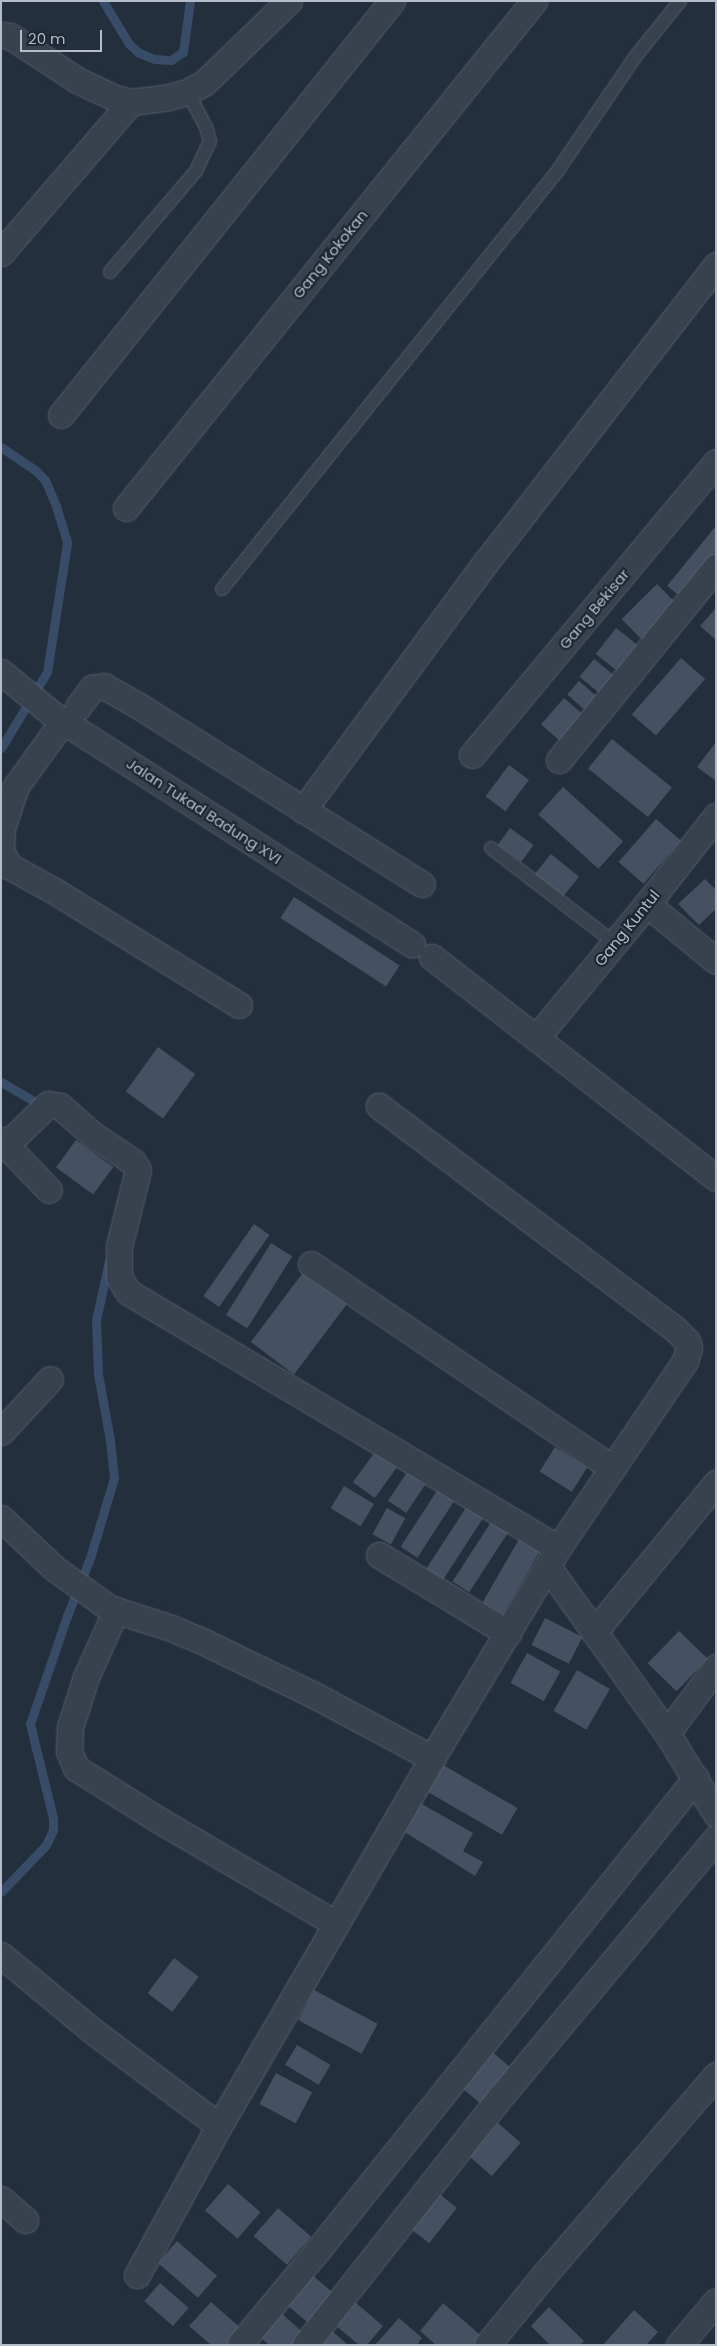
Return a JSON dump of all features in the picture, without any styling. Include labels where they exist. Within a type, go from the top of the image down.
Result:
[{"type":"street","points":[[1,35],[10,36],[77,80],[115,98],[132,102],[165,98],[187,92],[204,83],[289,1]]},
{"type":"street","points":[[61,415],[392,1]]},
{"type":"street","name":"Gang Kokokan","points":[[126,508],[534,1]]},
{"type":"street","points":[[1,253],[132,102]]},
{"type":"street","points":[[303,810],[486,562],[716,265]]},
{"type":"street","name":"Gang Bekisar","points":[[472,756],[716,462]]},
{"type":"street","points":[[559,760],[716,567]]},
{"type":"street","name":"Jalan Tukad Badung XVI","points":[[6,676],[422,951],[716,1178]]},
{"type":"street","points":[[239,1005],[56,892],[9,866],[1,849],[2,828],[16,786],[65,715],[92,688],[98,685],[104,686],[139,706],[422,884]]},
{"type":"street","name":"Gang Kuntul","points":[[536,1038],[647,904],[716,816]]},
{"type":"street","points":[[647,904],[716,961]]},
{"type":"street","points":[[49,1190],[10,1137],[48,1104],[60,1106],[92,1134],[134,1162],[138,1170],[119,1246],[119,1277],[128,1292],[553,1558],[594,1632],[667,1733],[696,1778],[716,1814]]},
{"type":"street","points":[[136,2275],[219,2126],[432,1758],[553,1558],[685,1361],[689,1348],[687,1340],[660,1318],[379,1106]]},
{"type":"street","points":[[311,1264],[612,1468]]},
{"type":"street","points":[[1,1432],[50,1379]]},
{"type":"street","points":[[594,1632],[716,1483]]},
{"type":"street","points":[[1,1518],[72,1582],[112,1609],[171,1628],[206,1643],[314,1695],[432,1758]]},
{"type":"street","points":[[379,1556],[508,1633]]},
{"type":"street","points":[[112,1609],[86,1677],[70,1727],[69,1751],[76,1768],[159,1820],[336,1924]]},
{"type":"street","points":[[667,1733],[716,1667]]},
{"type":"street","points":[[240,2344],[323,2244],[696,1778]]},
{"type":"street","points":[[305,2345],[502,2095],[716,1838]]},
{"type":"street","points":[[1,1955],[94,2032],[219,2126]]},
{"type":"street","points":[[487,2345],[544,2275],[716,2075]]},
{"type":"street","points":[[1,2199],[25,2220]]},
{"type":"street","points":[[678,2345],[716,2300]]},
{"type":"lane","points":[[222,589],[543,189],[634,56],[680,1]]},
{"type":"lane","points":[[110,272],[196,171],[210,141],[206,127],[187,92]]},
{"type":"lane","points":[[491,848],[614,943]]},
{"type":"building","points":[[715,527],[716,561],[685,600],[667,586]]},
{"type":"building","points":[[657,584],[679,606],[644,641],[622,619]]},
{"type":"building","points":[[716,608],[716,640],[700,626]]},
{"type":"building","points":[[616,628],[643,649],[622,675],[596,654]]},
{"type":"building","points":[[681,658],[705,679],[656,736],[632,715]]},
{"type":"building","points":[[594,659],[620,680],[605,698],[580,677]]},
{"type":"building","points":[[579,681],[602,701],[590,714],[567,695]]},
{"type":"building","points":[[564,698],[588,719],[565,745],[541,724]]},
{"type":"building","points":[[612,739],[672,787],[648,817],[588,769]]},
{"type":"building","points":[[716,742],[716,781],[697,767]]},
{"type":"building","points":[[509,765],[529,780],[505,811],[486,796]]},
{"type":"building","points":[[563,787],[623,841],[598,869],[538,814]]},
{"type":"building","points":[[656,819],[681,841],[644,884],[619,862]]},
{"type":"building","points":[[510,828],[533,845],[521,862],[498,845]]},
{"type":"building","points":[[551,854],[579,877],[561,898],[533,876]]},
{"type":"building","points":[[705,879],[716,890],[716,909],[699,925],[678,904]]},
{"type":"building","points":[[294,897],[400,966],[386,987],[280,918]]},
{"type":"building","points":[[158,1047],[195,1074],[163,1119],[126,1091]]},
{"type":"building","points":[[76,1140],[113,1167],[93,1195],[56,1168]]},
{"type":"building","points":[[254,1224],[270,1235],[219,1307],[204,1296]]},
{"type":"building","points":[[271,1243],[292,1256],[247,1328],[226,1315]]},
{"type":"building","points":[[305,1270],[348,1302],[294,1374],[251,1342]]},
{"type":"building","points":[[555,1447],[587,1467],[572,1492],[540,1472]]},
{"type":"building","points":[[377,1449],[399,1465],[375,1498],[353,1482]]},
{"type":"building","points":[[412,1465],[430,1477],[406,1513],[388,1501]]},
{"type":"building","points":[[442,1483],[459,1494],[417,1558],[401,1547]]},
{"type":"building","points":[[344,1486],[374,1504],[361,1526],[331,1508]]},
{"type":"building","points":[[471,1500],[488,1511],[441,1582],[425,1571]]},
{"type":"building","points":[[387,1508],[405,1518],[391,1544],[372,1534]]},
{"type":"building","points":[[495,1516],[512,1527],[469,1592],[453,1581]]},
{"type":"building","points":[[522,1534],[543,1546],[503,1614],[482,1602]]},
{"type":"building","points":[[545,1618],[582,1637],[569,1664],[531,1645]]},
{"type":"building","points":[[679,1631],[708,1659],[677,1691],[648,1663]]},
{"type":"building","points":[[527,1653],[560,1671],[544,1701],[511,1683]]},
{"type":"building","points":[[577,1670],[610,1689],[586,1730],[554,1711]]},
{"type":"building","points":[[443,1765],[517,1808],[502,1835],[428,1792]]},
{"type":"building","points":[[420,1803],[473,1833],[463,1851],[483,1862],[475,1876],[403,1831]]},
{"type":"building","points":[[174,1958],[199,1977],[172,2012],[148,1993]]},
{"type":"building","points":[[314,1990],[378,2024],[362,2054],[298,2020]]},
{"type":"building","points":[[297,2045],[330,2065],[319,2085],[285,2065]]},
{"type":"building","points":[[491,2051],[511,2068],[481,2104],[461,2087]]},
{"type":"building","points":[[276,2073],[312,2092],[296,2123],[260,2104]]},
{"type":"building","points":[[498,2123],[521,2143],[492,2176],[469,2156]]},
{"type":"building","points":[[228,2184],[260,2212],[237,2239],[205,2210]]},
{"type":"building","points":[[438,2193],[457,2208],[429,2243],[410,2228]]},
{"type":"building","points":[[278,2208],[311,2237],[287,2265],[254,2236]]},
{"type":"building","points":[[177,2241],[217,2276],[198,2298],[158,2263]]},
{"type":"building","points":[[312,2275],[338,2297],[313,2327],[287,2305]]},
{"type":"building","points":[[160,2283],[189,2308],[173,2326],[144,2301]]},
{"type":"building","points":[[211,2302],[243,2330],[230,2345],[211,2345],[189,2326]]},
{"type":"building","points":[[355,2302],[383,2326],[367,2345],[359,2345],[335,2325]]},
{"type":"building","points":[[443,2303],[485,2339],[480,2345],[436,2345],[420,2331]]},
{"type":"building","points":[[549,2307],[584,2341],[580,2345],[550,2345],[531,2326]]},
{"type":"building","points":[[634,2310],[658,2332],[646,2345],[603,2345]]},
{"type":"building","points":[[280,2312],[307,2336],[299,2345],[269,2345],[259,2336]]},
{"type":"building","points":[[399,2318],[422,2338],[417,2345],[375,2345]]},
{"type":"building","points":[[332,2331],[348,2345],[319,2345]]},
{"type":"waterway","points":[[103,1],[129,44],[139,53],[155,59],[171,60],[183,52],[190,1]]},
{"type":"waterway","points":[[1,447],[35,470],[45,480],[56,506],[67,543],[47,672],[1,748]]},
{"type":"waterway","points":[[1,1082],[42,1106]]},
{"type":"waterway","points":[[1,1892],[46,1845],[53,1830],[53,1818],[30,1724],[67,1616],[90,1558],[114,1478],[110,1440],[98,1374],[96,1320],[109,1261]]}]
